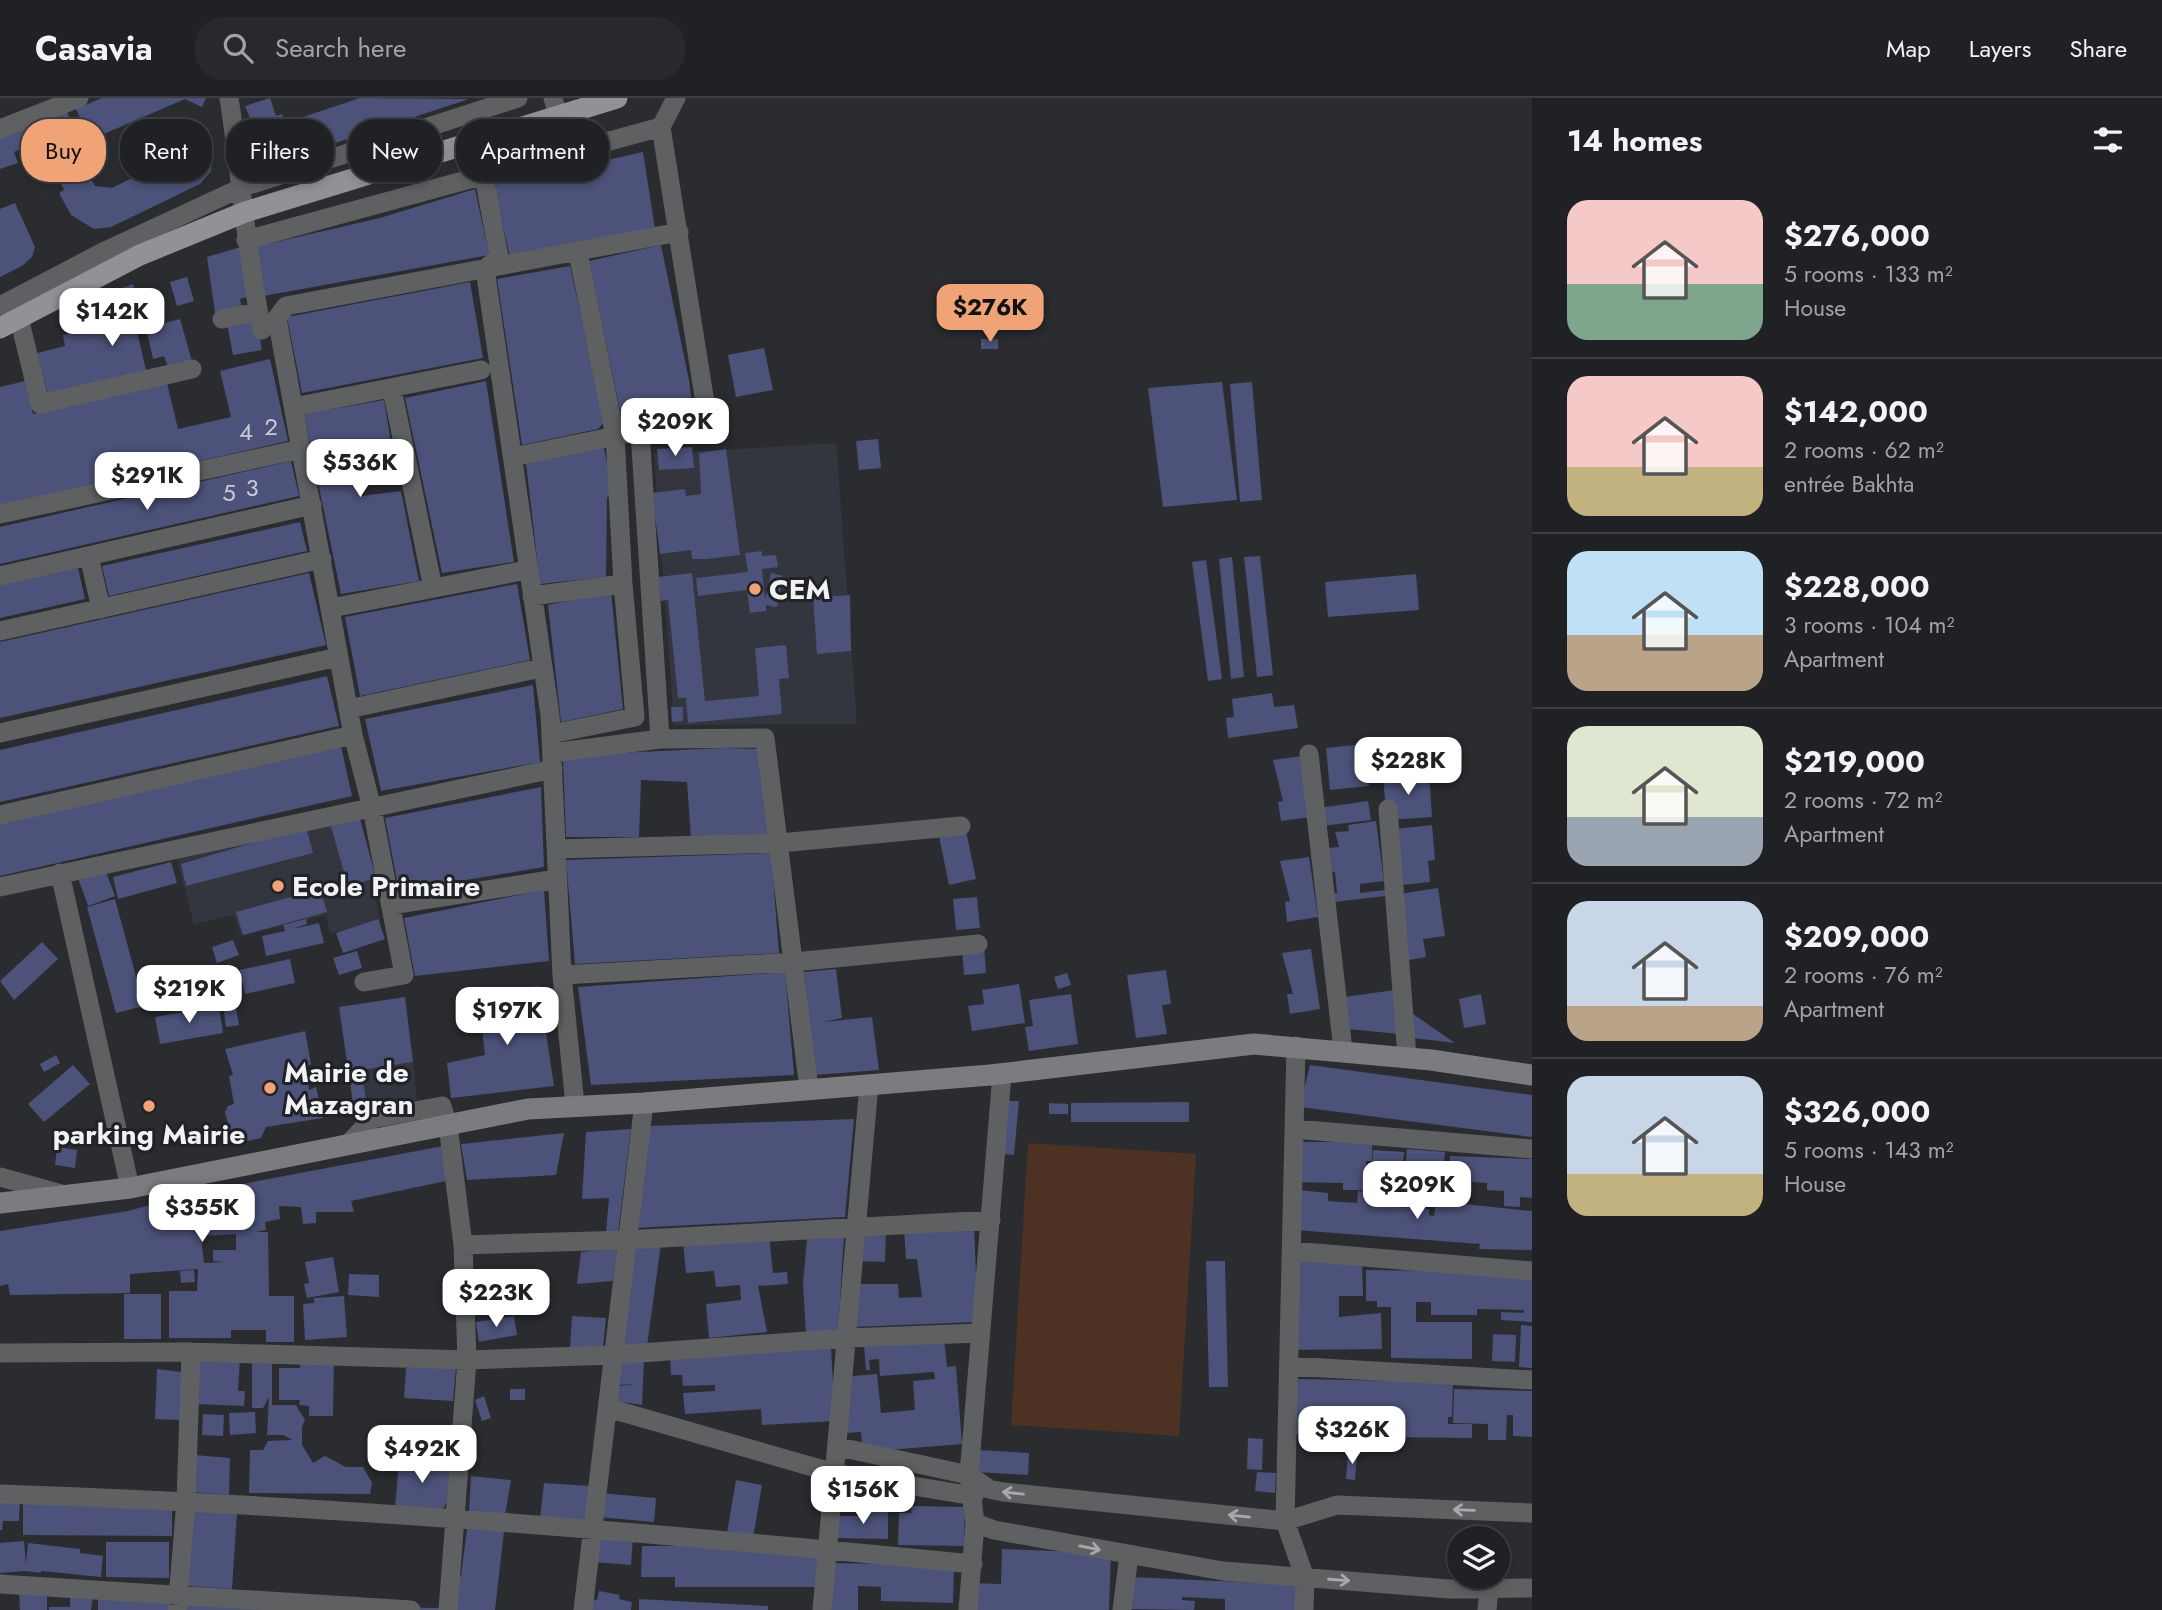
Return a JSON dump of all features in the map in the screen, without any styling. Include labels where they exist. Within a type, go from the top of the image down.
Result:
[{"type":"main road","points":[[526,119],[556,107],[617,98]]},
{"type":"main road","points":[[9,323],[139,255],[245,212],[456,146]]},
{"type":"main road","points":[[0,1203],[130,1188],[528,1109],[644,1103],[1002,1074],[1254,1044],[1407,1057],[1532,1075]]},
{"type":"street","points":[[0,128],[79,98]]},
{"type":"street","points":[[222,319],[260,321],[246,240],[243,187],[229,98]]},
{"type":"street","points":[[0,306],[107,250],[243,187],[518,98]]},
{"type":"street","points":[[513,457],[640,432],[704,418],[707,415],[661,127],[676,98]]},
{"type":"street","points":[[609,141],[661,127]]},
{"type":"street","points":[[246,240],[456,182]]},
{"type":"street","points":[[485,182],[499,257],[485,270]]},
{"type":"street","points":[[364,982],[404,975],[372,808],[353,735],[338,657],[277,318],[279,311],[286,306],[679,232]]},
{"type":"street","points":[[578,253],[615,436],[622,584],[635,717],[660,739]]},
{"type":"street","points":[[485,270],[552,752],[562,975],[575,1105]]},
{"type":"street","points":[[9,323],[40,404],[192,369]]},
{"type":"street","points":[[294,407],[481,370]]},
{"type":"street","points":[[392,389],[433,588]]},
{"type":"street","points":[[640,432],[660,739]]},
{"type":"street","points":[[0,514],[301,449]]},
{"type":"street","points":[[0,576],[312,505]]},
{"type":"street","points":[[89,556],[101,609]]},
{"type":"street","points":[[0,631],[322,559]]},
{"type":"street","points":[[331,608],[527,570]]},
{"type":"street","points":[[532,596],[622,584]]},
{"type":"street","points":[[0,733],[338,657]]},
{"type":"street","points":[[348,709],[541,668]]},
{"type":"street","points":[[0,887],[372,808],[552,752],[635,717]]},
{"type":"street","points":[[0,815],[353,735]]},
{"type":"street","points":[[552,752],[660,739],[765,738],[809,1090]]},
{"type":"street","points":[[1309,754],[1343,1050]]},
{"type":"street","points":[[1388,809],[1407,1057]]},
{"type":"street","points":[[556,849],[780,843],[961,826]]},
{"type":"street","points":[[60,873],[130,1188]]},
{"type":"street","points":[[391,905],[556,879]]},
{"type":"street","points":[[562,975],[794,962],[978,944]]},
{"type":"street","points":[[1296,1046],[1285,1521],[1306,1578],[1304,1610]]},
{"type":"street","points":[[968,1610],[975,1523],[974,1496],[969,1475],[1002,1074]]},
{"type":"street","points":[[822,1610],[834,1473],[839,1447],[854,1226],[869,1085]]},
{"type":"street","points":[[583,1610],[595,1529],[626,1240],[644,1103]]},
{"type":"street","points":[[448,1125],[463,1245],[467,1360],[448,1610]]},
{"type":"street","points":[[1294,1129],[1532,1149]]},
{"type":"street","points":[[0,1177],[62,1194]]},
{"type":"street","points":[[463,1245],[626,1240],[991,1220]]},
{"type":"street","points":[[1292,1251],[1532,1271]]},
{"type":"street","points":[[0,1353],[191,1352],[467,1360],[613,1355],[848,1338],[979,1333]]},
{"type":"street","points":[[178,1602],[186,1501],[191,1352]]},
{"type":"street","points":[[1289,1366],[1532,1380]]},
{"type":"street","points":[[608,1408],[834,1473],[974,1496]]},
{"type":"street","points":[[839,1447],[969,1475],[989,1489],[1003,1492],[1285,1521],[1337,1505],[1532,1513]]},
{"type":"street","points":[[0,1494],[186,1501],[454,1518],[828,1549],[973,1564]]},
{"type":"street","points":[[975,1523],[993,1530],[1223,1572],[1489,1590],[1532,1588]]},
{"type":"street","points":[[1122,1610],[1129,1555]]},
{"type":"street","points":[[0,1584],[178,1602],[411,1610]]},
{"type":"street","points":[[1487,1610],[1489,1590]]},
{"type":"shaded area","name":"CEM","points":[[836,443],[857,724],[674,725],[654,454]]},
{"type":"shaded area","name":"Ecole Primaire","points":[[356,812],[381,924],[330,933],[326,915],[241,936],[234,915],[194,924],[176,857]]},
{"type":"shaded area","points":[[413,1062],[417,1101],[367,1108],[362,1070]]},
{"type":"shaded area","points":[[1028,1143],[1196,1154],[1179,1436],[1011,1425]]},
{"type":"building","points":[[62,98],[70,119],[21,119],[21,149],[14,152],[18,163],[0,169],[0,119]]},
{"type":"building","points":[[102,98],[206,98],[202,107],[185,99],[139,119],[120,119],[120,127],[106,133],[106,119],[81,119],[76,109]]},
{"type":"building","points":[[270,98],[276,116],[282,114],[284,119],[250,119],[245,106]]},
{"type":"building","points":[[360,98],[469,99],[408,119],[348,119],[348,139],[334,143],[334,119],[297,119]]},
{"type":"building","points":[[643,152],[655,229],[510,257],[494,185],[508,182],[609,182],[609,160]]},
{"type":"building","points":[[60,182],[93,182],[95,186],[112,188],[124,182],[202,182],[111,227],[94,229],[71,215],[59,193],[64,190]]},
{"type":"building","points":[[475,189],[489,255],[258,297],[250,248],[380,218]]},
{"type":"building","points":[[15,203],[35,247],[32,257],[22,266],[0,277],[0,209]]},
{"type":"building","points":[[661,245],[693,412],[623,425],[589,261]]},
{"type":"building","points":[[244,246],[251,296],[240,299],[243,313],[216,319],[207,257]]},
{"type":"building","points":[[570,266],[604,422],[598,429],[522,445],[497,279]]},
{"type":"building","points":[[187,277],[194,301],[177,306],[170,282]]},
{"type":"building","points":[[470,282],[483,358],[302,393],[287,317]]},
{"type":"building","points":[[133,284],[148,327],[180,319],[192,361],[168,367],[164,356],[153,359],[146,329],[137,332],[147,374],[48,395],[37,353],[65,346],[63,335],[89,329],[86,320],[107,311],[106,305],[125,299],[122,288]]},
{"type":"building","points":[[255,313],[262,350],[233,355],[226,318]]},
{"type":"building","points":[[981,339],[998,339],[998,349],[981,349]]},
{"type":"building","points":[[764,348],[773,390],[736,397],[728,355]]},
{"type":"building","points":[[270,359],[288,441],[0,506],[0,387],[25,381],[33,414],[167,383],[178,429],[231,417],[220,371]]},
{"type":"building","points":[[486,381],[514,562],[442,573],[405,398]]},
{"type":"building","points":[[1222,382],[1237,500],[1163,507],[1148,388]]},
{"type":"building","points":[[1252,382],[1262,500],[1240,502],[1230,384]]},
{"type":"building","points":[[384,400],[394,461],[357,470],[362,496],[401,491],[419,581],[341,594],[304,414]]},
{"type":"building","points":[[878,439],[881,468],[859,470],[856,441]]},
{"type":"building","points":[[692,447],[694,468],[659,470],[657,449]]},
{"type":"building","points":[[604,448],[613,496],[607,497],[606,577],[540,584],[526,463]]},
{"type":"building","points":[[726,449],[740,555],[692,559],[691,550],[660,554],[652,493],[685,489],[686,496],[701,494],[699,453]]},
{"type":"building","points":[[291,461],[299,496],[0,564],[0,527]]},
{"type":"building","points":[[300,522],[307,551],[109,596],[102,566]]},
{"type":"building","points":[[762,551],[762,556],[776,555],[778,567],[762,569],[765,600],[771,573],[783,576],[777,607],[766,605],[766,611],[750,613],[747,590],[698,596],[696,578],[748,572],[745,553]]},
{"type":"building","points":[[1260,556],[1273,675],[1257,677],[1244,557]]},
{"type":"building","points":[[1232,557],[1244,677],[1231,679],[1219,559]]},
{"type":"building","points":[[1206,560],[1222,679],[1208,681],[1192,562]]},
{"type":"building","points":[[77,563],[85,599],[0,618],[0,580]]},
{"type":"building","points":[[309,573],[326,645],[0,718],[0,642]]},
{"type":"building","points":[[692,573],[705,701],[759,696],[755,648],[786,645],[789,678],[779,679],[782,714],[688,723],[686,698],[678,698],[668,600],[661,601],[658,577]]},
{"type":"building","points":[[1416,574],[1419,610],[1328,617],[1325,582]]},
{"type":"building","points":[[517,584],[530,660],[360,696],[345,617]]},
{"type":"building","points":[[611,592],[623,709],[561,722],[548,605]]},
{"type":"building","points":[[850,595],[851,651],[817,654],[813,598]]},
{"type":"building","points":[[327,676],[339,726],[0,802],[0,750]]},
{"type":"building","points":[[533,685],[540,762],[381,791],[365,719]]},
{"type":"building","points":[[1272,693],[1274,707],[1294,705],[1298,728],[1228,738],[1226,718],[1234,717],[1232,699]]},
{"type":"building","points":[[671,707],[683,707],[683,721],[672,722]]},
{"type":"building","points":[[1365,744],[1369,786],[1330,790],[1326,748]]},
{"type":"building","points":[[341,746],[352,796],[0,876],[0,822]]},
{"type":"building","points":[[722,748],[761,749],[769,837],[691,838],[687,782],[641,780],[639,837],[566,837],[563,760],[598,754]]},
{"type":"building","points":[[1302,756],[1311,817],[1281,821],[1278,802],[1283,801],[1273,760]]},
{"type":"building","points":[[1429,773],[1432,817],[1387,820],[1383,777]]},
{"type":"building","points":[[541,787],[544,867],[399,891],[385,818]]},
{"type":"building","points":[[1368,801],[1371,820],[1322,826],[1319,808]]},
{"type":"building","points":[[359,815],[376,878],[348,886],[330,823]]},
{"type":"building","points":[[1376,821],[1384,881],[1360,884],[1360,893],[1385,890],[1385,896],[1326,903],[1325,894],[1337,893],[1335,872],[1322,874],[1319,849],[1339,847],[1335,832],[1349,831],[1348,825]]},
{"type":"building","points":[[1432,825],[1435,860],[1428,861],[1430,882],[1401,885],[1394,829]]},
{"type":"building","points":[[306,827],[313,853],[186,886],[181,864]]},
{"type":"building","points":[[966,831],[976,879],[949,885],[939,836]]},
{"type":"building","points":[[771,853],[779,953],[575,964],[566,860]]},
{"type":"building","points":[[1309,857],[1318,917],[1287,922],[1285,902],[1290,901],[1280,861]]},
{"type":"building","points":[[171,862],[177,883],[118,899],[113,877]]},
{"type":"building","points":[[105,869],[115,896],[88,906],[78,878]]},
{"type":"building","points":[[1438,888],[1445,936],[1423,939],[1426,957],[1403,961],[1393,895]]},
{"type":"building","points":[[320,889],[327,912],[243,935],[236,912]]},
{"type":"building","points":[[544,890],[549,961],[415,976],[404,918]]},
{"type":"building","points":[[977,897],[980,928],[956,930],[953,899]]},
{"type":"building","points":[[115,899],[144,1006],[116,1013],[87,907]]},
{"type":"building","points":[[306,919],[307,924],[292,929],[319,923],[324,943],[266,956],[262,936],[285,931],[283,925]]},
{"type":"building","points":[[378,919],[385,939],[343,953],[336,933]]},
{"type":"building","points":[[233,940],[239,955],[217,963],[212,947]]},
{"type":"building","points":[[42,942],[58,959],[14,1000],[0,981]]},
{"type":"building","points":[[984,947],[986,973],[964,975],[962,949]]},
{"type":"building","points":[[1311,949],[1320,1009],[1290,1014],[1287,994],[1293,994],[1282,953]]},
{"type":"building","points":[[357,951],[362,968],[339,975],[333,958]]},
{"type":"building","points":[[290,959],[295,983],[245,994],[240,970]]},
{"type":"building","points":[[836,969],[842,1018],[823,1022],[872,1017],[879,1070],[815,1075],[804,972]]},
{"type":"building","points":[[1166,970],[1171,1004],[1162,1005],[1167,1034],[1136,1038],[1127,975]]},
{"type":"building","points":[[785,972],[794,1075],[591,1085],[578,987]]},
{"type":"building","points":[[1067,973],[1071,985],[1058,989],[1054,977]]},
{"type":"building","points":[[1019,984],[1025,1023],[972,1031],[968,1006],[984,1004],[982,990]]},
{"type":"building","points":[[539,986],[554,1086],[451,1098],[447,1063],[485,1055],[478,993]]},
{"type":"building","points":[[1395,990],[1399,1034],[1348,1029],[1344,997]]},
{"type":"building","points":[[1071,994],[1078,1044],[1029,1051],[1025,1027],[1033,1026],[1029,1000]]},
{"type":"building","points":[[1481,994],[1486,1024],[1464,1028],[1459,999]]},
{"type":"building","points":[[234,997],[239,1025],[226,1027],[222,999]]},
{"type":"building","points":[[405,997],[413,1062],[362,1070],[367,1108],[354,1110],[339,1007]]},
{"type":"building","points":[[219,1006],[223,1033],[160,1044],[155,1017]]},
{"type":"building","points":[[1413,1014],[1455,1043],[1413,1038]]},
{"type":"building","name":"Mairie de Mazagran","points":[[305,1031],[311,1064],[306,1068],[309,1090],[316,1087],[323,1118],[266,1127],[261,1138],[239,1143],[232,1139],[225,1112],[228,1106],[234,1104],[229,1076],[233,1075],[225,1049]]},
{"type":"building","points":[[56,1055],[60,1063],[44,1072],[40,1064]]},
{"type":"building","points":[[73,1065],[90,1084],[44,1122],[28,1104]]},
{"type":"building","points":[[1310,1065],[1532,1095],[1532,1137],[1300,1107]]},
{"type":"building","points":[[1006,1101],[1019,1101],[1014,1155],[1003,1154]]},
{"type":"building","points":[[1189,1102],[1189,1122],[1071,1122],[1071,1103]]},
{"type":"building","points":[[1049,1103],[1068,1104],[1068,1114],[1049,1114]]},
{"type":"building","points":[[854,1119],[845,1217],[635,1228],[649,1126]]},
{"type":"building","points":[[631,1129],[618,1232],[606,1232],[609,1198],[582,1199],[586,1132]]},
{"type":"building","points":[[564,1133],[556,1175],[467,1180],[461,1144]]},
{"type":"building","points":[[1296,1142],[1372,1142],[1372,1161],[1366,1161],[1367,1190],[1343,1190],[1343,1183],[1295,1182]]},
{"type":"building","points":[[443,1146],[446,1181],[351,1201],[354,1212],[316,1212],[316,1223],[303,1224],[301,1207],[279,1206],[280,1219],[265,1222],[266,1230],[255,1232],[268,1232],[269,1296],[294,1296],[294,1342],[266,1342],[266,1330],[231,1330],[231,1338],[169,1338],[169,1291],[197,1291],[198,1269],[130,1274],[130,1293],[10,1295],[8,1284],[0,1286],[0,1231],[128,1211],[195,1193]],"holes":[[[236,1234],[236,1250],[213,1250],[213,1261],[224,1262],[204,1263],[201,1236]]]},
{"type":"building","points":[[57,1147],[77,1150],[75,1168],[55,1165]]},
{"type":"building","points":[[1407,1149],[1445,1152],[1441,1197],[1403,1193]]},
{"type":"building","points":[[1373,1150],[1404,1152],[1401,1184],[1371,1182]]},
{"type":"building","points":[[1450,1156],[1532,1159],[1532,1198],[1520,1197],[1520,1207],[1504,1206],[1504,1191],[1487,1190],[1487,1183],[1472,1182],[1472,1192],[1449,1191]]},
{"type":"building","points":[[1298,1190],[1328,1193],[1328,1201],[1357,1203],[1358,1191],[1375,1193],[1374,1205],[1429,1209],[1429,1215],[1434,1216],[1436,1201],[1532,1211],[1532,1250],[1479,1249],[1480,1244],[1295,1230]]},
{"type":"building","points":[[974,1225],[978,1322],[852,1327],[850,1284],[898,1284],[899,1298],[922,1297],[917,1259],[906,1259],[904,1228]]},
{"type":"building","points":[[856,1229],[886,1230],[885,1262],[855,1261]]},
{"type":"building","points":[[769,1234],[773,1273],[787,1272],[788,1284],[758,1286],[767,1332],[709,1338],[706,1304],[741,1300],[740,1285],[716,1287],[714,1271],[686,1273],[683,1242]]},
{"type":"building","points":[[844,1236],[838,1331],[806,1335],[803,1284],[807,1238]]},
{"type":"building","points":[[661,1244],[647,1346],[621,1348],[632,1248]]},
{"type":"building","points":[[617,1248],[613,1281],[577,1284],[581,1252]]},
{"type":"building","points":[[333,1257],[339,1292],[307,1298],[304,1284],[309,1283],[305,1262]]},
{"type":"building","points":[[1362,1257],[1363,1296],[1339,1296],[1339,1317],[1381,1313],[1382,1349],[1284,1350],[1292,1258]]},
{"type":"building","points":[[1206,1261],[1225,1261],[1228,1387],[1209,1387]]},
{"type":"building","points":[[194,1270],[195,1282],[181,1283],[180,1271]]},
{"type":"building","points":[[1366,1270],[1532,1272],[1532,1322],[1501,1320],[1501,1312],[1523,1313],[1524,1310],[1477,1309],[1477,1315],[1431,1315],[1431,1302],[1416,1302],[1416,1322],[1472,1322],[1472,1359],[1391,1358],[1391,1307],[1377,1307],[1377,1301],[1366,1301]]},
{"type":"building","points":[[349,1274],[379,1275],[379,1297],[348,1295]]},
{"type":"building","points":[[124,1294],[161,1294],[161,1339],[124,1339]]},
{"type":"building","points":[[344,1296],[347,1337],[305,1340],[303,1304],[314,1303],[314,1298]]},
{"type":"building","points":[[514,1316],[517,1335],[479,1342],[476,1322]]},
{"type":"building","points":[[572,1316],[606,1318],[603,1347],[570,1349]]},
{"type":"building","points":[[1521,1325],[1532,1326],[1532,1368],[1519,1367]]},
{"type":"building","points":[[1493,1334],[1516,1335],[1515,1362],[1492,1361]]},
{"type":"building","points":[[944,1339],[947,1367],[956,1366],[962,1444],[863,1452],[861,1432],[846,1433],[841,1377],[877,1374],[881,1413],[915,1410],[913,1381],[935,1379],[934,1372],[880,1376],[879,1359],[869,1360],[870,1370],[866,1370],[864,1345]]},
{"type":"building","points":[[831,1347],[835,1421],[762,1425],[761,1409],[685,1414],[683,1393],[715,1391],[715,1385],[683,1386],[682,1375],[671,1375],[670,1355]]},
{"type":"building","points":[[191,1355],[240,1358],[238,1391],[245,1391],[244,1406],[194,1404]]},
{"type":"building","points":[[300,1356],[334,1357],[333,1416],[309,1416],[309,1406],[299,1405],[300,1400],[279,1400],[279,1368],[300,1368]]},
{"type":"building","points":[[644,1361],[642,1405],[616,1401],[618,1386],[637,1384],[617,1385],[620,1363]]},
{"type":"building","points":[[252,1362],[272,1362],[272,1405],[296,1405],[305,1420],[302,1427],[302,1445],[313,1463],[325,1456],[346,1467],[363,1467],[372,1483],[370,1494],[249,1493],[250,1450],[263,1450],[268,1441],[293,1440],[283,1435],[267,1435],[269,1397],[263,1408],[252,1408]]},
{"type":"building","points":[[456,1367],[453,1401],[404,1398],[406,1368]]},
{"type":"building","points":[[157,1369],[181,1372],[181,1420],[155,1419]]},
{"type":"building","points":[[1297,1379],[1453,1382],[1452,1417],[1448,1417],[1448,1424],[1472,1424],[1472,1438],[1383,1437],[1383,1419],[1367,1419],[1368,1407],[1357,1407],[1357,1420],[1375,1420],[1375,1436],[1292,1434]]},
{"type":"building","points":[[510,1389],[525,1389],[525,1400],[510,1400]]},
{"type":"building","points":[[1454,1389],[1532,1391],[1532,1437],[1513,1436],[1513,1415],[1507,1415],[1506,1440],[1488,1440],[1488,1424],[1453,1423]]},
{"type":"building","points":[[484,1396],[491,1418],[482,1421],[475,1400]]},
{"type":"building","points":[[255,1412],[256,1433],[230,1435],[229,1413]]},
{"type":"building","points":[[203,1414],[224,1415],[223,1436],[202,1435]]},
{"type":"building","points":[[1248,1438],[1263,1439],[1262,1470],[1247,1469]]},
{"type":"building","points":[[978,1450],[1029,1453],[1028,1475],[976,1472]]},
{"type":"building","points":[[1348,1452],[1357,1453],[1355,1480],[1346,1479]]},
{"type":"building","points":[[195,1455],[230,1458],[229,1495],[192,1492]]},
{"type":"building","points":[[399,1461],[450,1464],[447,1502],[443,1509],[395,1508]]},
{"type":"building","points":[[1257,1472],[1276,1473],[1275,1493],[1255,1491]]},
{"type":"building","points":[[471,1476],[511,1480],[505,1515],[469,1512]]},
{"type":"building","points":[[736,1480],[762,1485],[753,1538],[727,1533]]},
{"type":"building","points":[[544,1483],[591,1486],[584,1522],[540,1518]]},
{"type":"building","points":[[600,1493],[656,1498],[654,1522],[598,1517]]},
{"type":"building","points":[[0,1497],[20,1497],[19,1521],[3,1521],[2,1530],[0,1530]]},
{"type":"building","points":[[23,1500],[172,1501],[172,1536],[23,1535]]},
{"type":"building","points":[[912,1506],[965,1507],[964,1546],[898,1545],[899,1513],[911,1513]]},
{"type":"building","points":[[867,1509],[888,1509],[888,1539],[835,1538],[835,1516],[867,1516]]},
{"type":"building","points":[[192,1510],[237,1513],[232,1589],[187,1586]]},
{"type":"building","points":[[467,1529],[504,1531],[495,1610],[454,1610],[456,1576],[461,1576]]},
{"type":"building","points":[[595,1534],[633,1537],[631,1565],[593,1562]]},
{"type":"building","points":[[24,1541],[26,1564],[28,1543],[80,1549],[80,1553],[103,1556],[101,1577],[41,1571],[0,1573],[0,1543]]},
{"type":"building","points":[[106,1542],[169,1542],[169,1578],[106,1577]]},
{"type":"building","points":[[642,1546],[823,1546],[823,1587],[675,1587],[675,1577],[641,1577]]},
{"type":"building","points":[[1002,1549],[1111,1553],[1109,1610],[970,1610],[971,1583],[1001,1584]]},
{"type":"building","points":[[829,1563],[954,1565],[953,1603],[881,1601],[881,1587],[858,1586],[858,1610],[828,1610]]},
{"type":"building","points":[[1132,1577],[1302,1585],[1301,1610],[1225,1610],[1225,1599],[1182,1597],[1182,1600],[1195,1601],[1194,1610],[1131,1609]]},
{"type":"building","points":[[47,1589],[47,1610],[20,1610],[19,1590]]},
{"type":"building","points":[[94,1589],[91,1610],[49,1610],[49,1607],[70,1607],[70,1590]]},
{"type":"building","points":[[599,1591],[620,1595],[619,1599],[632,1602],[631,1610],[587,1610],[589,1599],[597,1600]]},
{"type":"building","points":[[98,1592],[170,1594],[170,1610],[98,1610]]},
{"type":"building","points":[[639,1599],[768,1606],[768,1610],[639,1610]]},
{"type":"building","points":[[181,1605],[442,1608],[442,1610],[181,1610]]},
{"type":"place","name":"CEM","points":[[755,589]]},
{"type":"place","name":"Ecole Primaire","points":[[278,886]]},
{"type":"place","name":"Mairie de Mazagran","points":[[270,1088]]},
{"type":"place","name":"parking Mairie","points":[[149,1106]]}]
